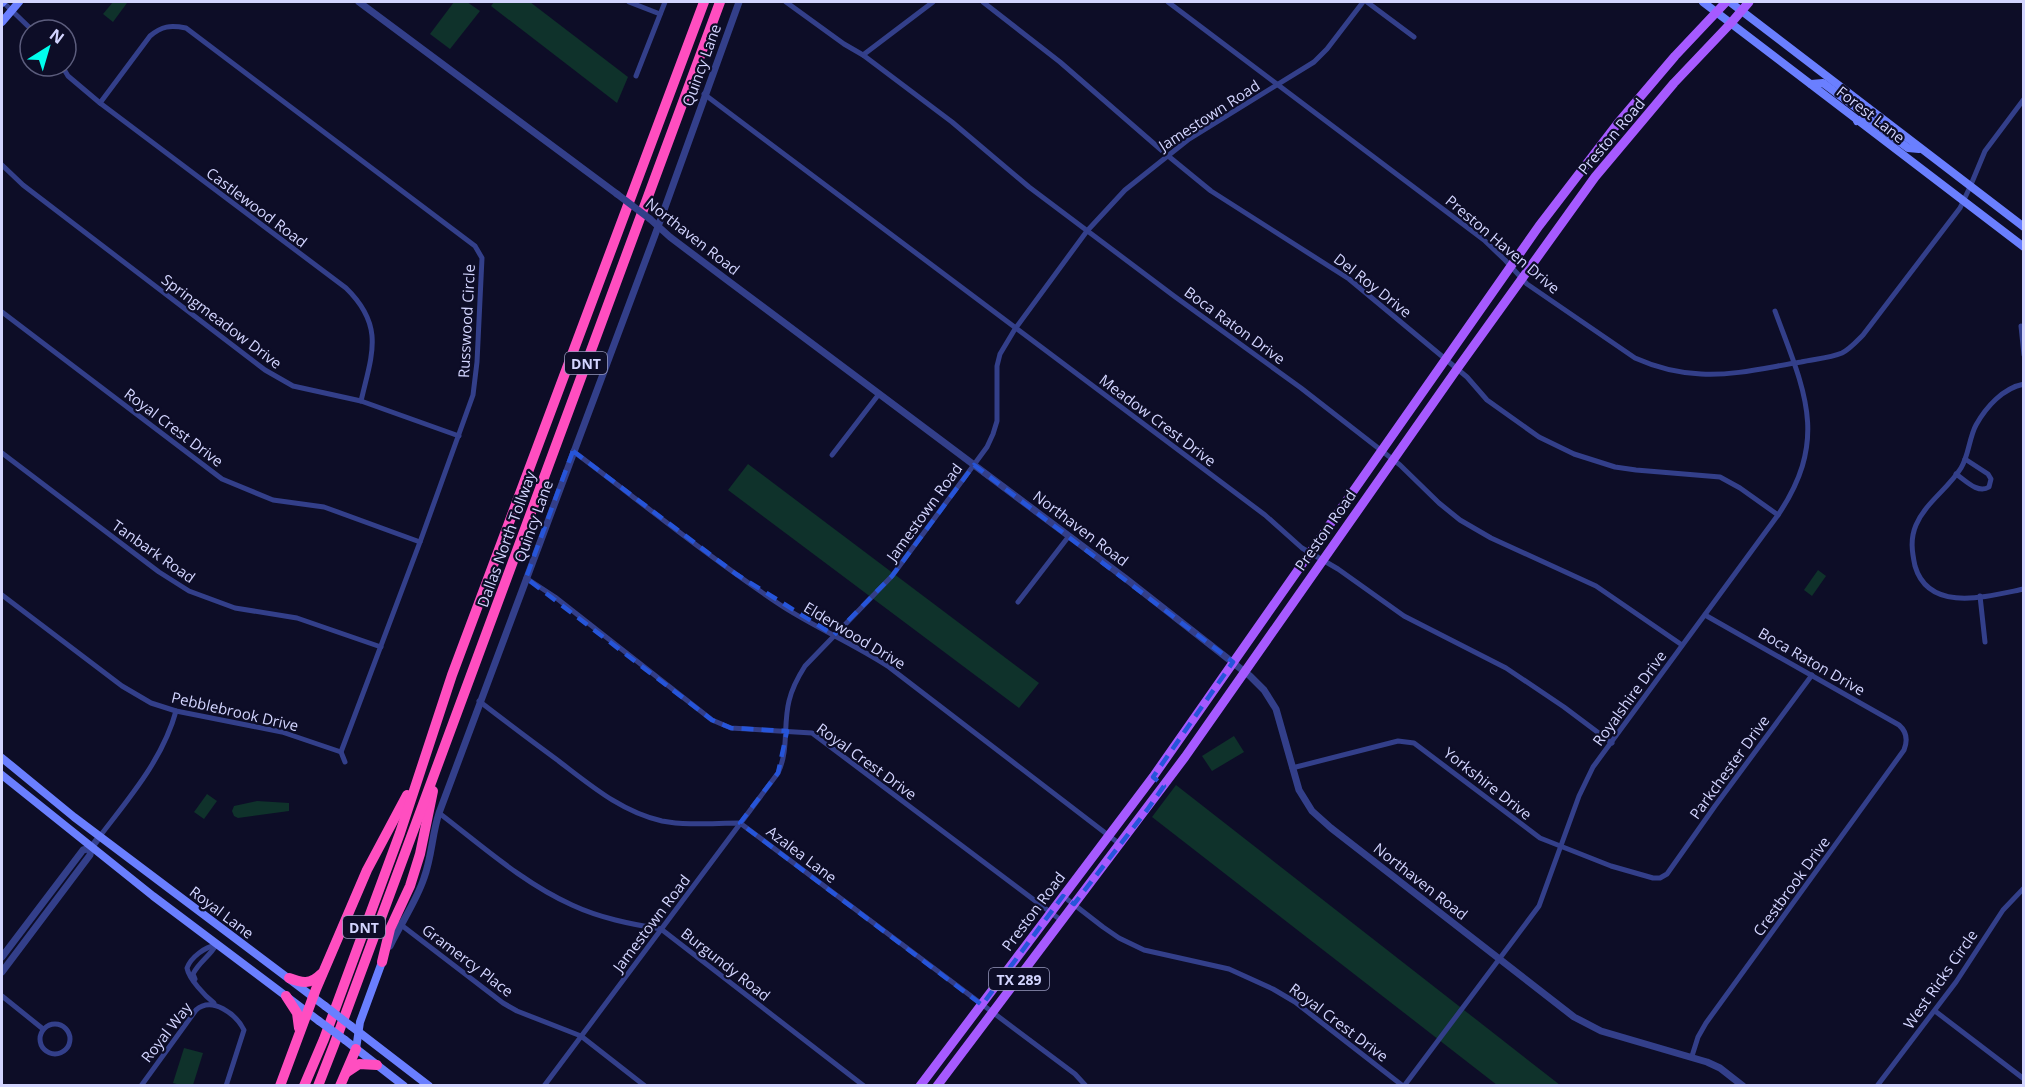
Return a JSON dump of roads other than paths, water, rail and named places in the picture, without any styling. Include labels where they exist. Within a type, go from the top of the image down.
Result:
[{"type":"highway","name":"Dallas North Tollway","points":[[304,1086],[324,1039],[400,833],[452,675],[704,2]]},
{"type":"highway","name":"Dallas North Tollway","points":[[318,1086],[720,2]]},
{"type":"highway","points":[[280,1086],[323,971],[367,870],[421,767]]},
{"type":"highway","points":[[382,962],[390,929],[410,886],[420,854],[431,806],[435,773]]},
{"type":"highway","points":[[289,978],[308,983],[316,979],[323,971]]},
{"type":"highway","points":[[286,996],[297,1013],[299,1034]]},
{"type":"highway","points":[[340,1086],[356,1049]]},
{"type":"highway","points":[[347,1072],[359,1064],[377,1065]]},
{"type":"main road","points":[[2,22],[19,2]]},
{"type":"main road","name":"Forest Lane","points":[[1703,2],[2024,247]]},
{"type":"main road","name":"Forest Lane","points":[[1728,2],[2024,227]]},
{"type":"main road","name":"Preston Road","points":[[920,1086],[1153,777],[1544,220],[1586,164],[1675,56],[1728,2]]},
{"type":"main road","name":"Preston Road","points":[[937,1086],[1164,786],[1521,278],[1599,172],[1653,108],[1749,2]]},
{"type":"main road","points":[[1810,84],[1823,83],[1858,109],[1868,108]]},
{"type":"main road","points":[[1641,97],[1653,108]]},
{"type":"main road","points":[[1857,121],[1865,118],[1870,120],[1908,148],[1920,149]]},
{"type":"main road","points":[[1586,164],[1599,172]]},
{"type":"main road","points":[[1544,220],[1557,229]]},
{"type":"main road","name":"Royal Lane","points":[[2,758],[163,885],[313,996],[429,1086]]},
{"type":"main road","name":"Royal Lane","points":[[2,775],[91,848],[216,945],[404,1086]]},
{"type":"main road","points":[[1153,777],[1164,786]]},
{"type":"main road","points":[[153,896],[163,885]]},
{"type":"main road","points":[[216,945],[226,933]]},
{"type":"main road","name":"Quincy Lane","points":[[356,1049],[358,1032],[382,962]]},
{"type":"street","points":[[2,2],[20,18]]},
{"type":"street","name":"Northaven Road","points":[[359,2],[658,225],[689,251],[1069,536],[1245,672],[1263,690],[1276,710],[1299,790],[1317,816],[1574,1017],[1601,1031],[1692,1056],[1720,1068],[1743,1086]]},
{"type":"street","points":[[629,2],[660,14]]},
{"type":"street","points":[[636,76],[665,2]]},
{"type":"street","name":"Quincy Lane","points":[[382,962],[425,876],[432,849],[434,828],[479,701],[658,225],[739,2]]},
{"type":"street","name":"Boca Raton Drive","points":[[786,2],[863,55],[952,122],[1029,187],[1267,362],[1393,460],[1460,520],[1491,538],[1596,586],[1683,645]]},
{"type":"street","points":[[863,55],[933,2]]},
{"type":"street","name":"Del Roy Drive","points":[[983,2],[1060,62],[1167,155],[1229,204],[1314,255],[1349,279],[1467,377],[1487,400],[1511,419],[1555,446],[1594,462],[1636,470],[1720,477],[1778,515]]},
{"type":"street","name":"Preston Haven Drive","points":[[1168,2],[1484,240],[1521,278],[1617,348],[1649,364],[1703,374],[1726,374],[1833,356],[1854,344],[1963,201],[1985,151],[2024,99]]},
{"type":"street","points":[[1365,2],[1414,37]]},
{"type":"street","name":"Jamestown Road","points":[[544,1086],[778,773],[783,764],[788,703],[798,679],[814,655],[892,576],[974,465],[993,434],[998,409],[997,366],[1000,354],[1015,328],[1087,231],[1125,190],[1167,155],[1212,124],[1314,62],[1365,2]]},
{"type":"street","name":"Russwood Circle","points":[[100,103],[150,36],[159,28],[172,25],[186,27],[475,246],[482,258],[477,362],[473,395],[341,752]]},
{"type":"street","name":"Castlewood Road","points":[[70,78],[100,103],[346,288],[356,298],[372,329],[373,350],[361,401]]},
{"type":"street","name":"Meadow Crest Drive","points":[[704,94],[1265,515],[1310,552],[1404,616],[1516,675],[1564,706],[1612,742]]},
{"type":"street","name":"Springmeadow Drive","points":[[2,165],[23,185],[265,370],[293,386],[361,401],[459,436]]},
{"type":"street","name":"Royalshire Drive","points":[[1404,1086],[1539,906],[1588,775],[1794,490],[1802,471],[1809,431],[1806,402],[1775,311]]},
{"type":"street","name":"Royal Crest Drive","points":[[2,312],[222,479],[273,500],[324,507],[420,542]]},
{"type":"street","points":[[2021,326],[2024,355]]},
{"type":"street","points":[[2024,384],[2006,392],[1987,410],[1976,425],[1965,459],[1956,474],[1921,515],[1913,533],[1912,551],[1919,577],[1933,590],[1946,597],[1960,599],[2024,589]]},
{"type":"street","points":[[832,455],[879,394]]},
{"type":"street","name":"Elderwood Drive","points":[[573,451],[736,574],[784,607],[888,667],[1121,845]]},
{"type":"street","name":"Tanbark Road","points":[[2,453],[159,572],[189,591],[235,608],[297,618],[381,647]]},
{"type":"street","points":[[1956,474],[1978,489],[1984,490],[1989,487],[1990,476],[1965,459]]},
{"type":"street","points":[[1018,602],[1069,536]]},
{"type":"street","name":"Royal Crest Drive","points":[[526,578],[546,591],[712,720],[731,728],[812,733],[1062,921]]},
{"type":"street","name":"Pebblebrook Drive","points":[[2,595],[122,686],[151,703],[176,711],[282,732],[341,752]]},
{"type":"street","points":[[1980,596],[1984,642]]},
{"type":"street","name":"Boca Raton Drive","points":[[1705,615],[1899,725],[1904,731]]},
{"type":"street","name":"Parkchester Drive","points":[[1667,874],[1812,675]]},
{"type":"street","points":[[479,701],[602,794],[624,807],[642,815],[679,823],[740,823]]},
{"type":"street","points":[[2,972],[90,855],[91,848],[159,754],[176,711]]},
{"type":"street","name":"Crestbrook Drive","points":[[1692,1056],[1698,1037],[1706,1023],[1904,750],[1907,740],[1904,731]]},
{"type":"street","name":"Yorkshire Drive","points":[[1292,768],[1398,741],[1414,743],[1540,838],[1611,866],[1653,878],[1667,874]]},
{"type":"street","points":[[341,752],[345,762]]},
{"type":"street","name":"Burgundy Road","points":[[439,813],[530,881],[571,904],[622,923],[661,929],[864,1086]]},
{"type":"street","name":"Azalea Lane","points":[[740,823],[1075,1074],[1086,1086]]},
{"type":"street","points":[[2,957],[83,850],[91,848]]},
{"type":"street","name":"West Ricks Circle","points":[[1877,1086],[1935,1011],[2003,910],[2024,888]]},
{"type":"street","name":"Royal Crest Drive","points":[[1063,896],[1111,933],[1144,950],[1229,969],[1266,985],[1295,1002],[1404,1086]]},
{"type":"street","name":"Gramercy Place","points":[[400,924],[503,1003],[517,1011],[580,1036],[645,1086]]},
{"type":"street","points":[[11,945],[18,950]]},
{"type":"street","name":"Royal Way","points":[[216,945],[207,947],[188,963],[187,970],[207,998],[238,1021],[244,1030],[226,1086]]},
{"type":"street","points":[[2,996],[43,1029]]},
{"type":"street","name":"Royal Way","points":[[141,1086],[196,1010],[201,1005],[217,1005]]},
{"type":"street","points":[[1935,1011],[2024,1079]]},
{"type":"street","points":[[59,1024],[66,1030],[70,1041],[62,1053],[50,1055],[42,1048],[40,1040],[43,1029],[59,1024]]}]
